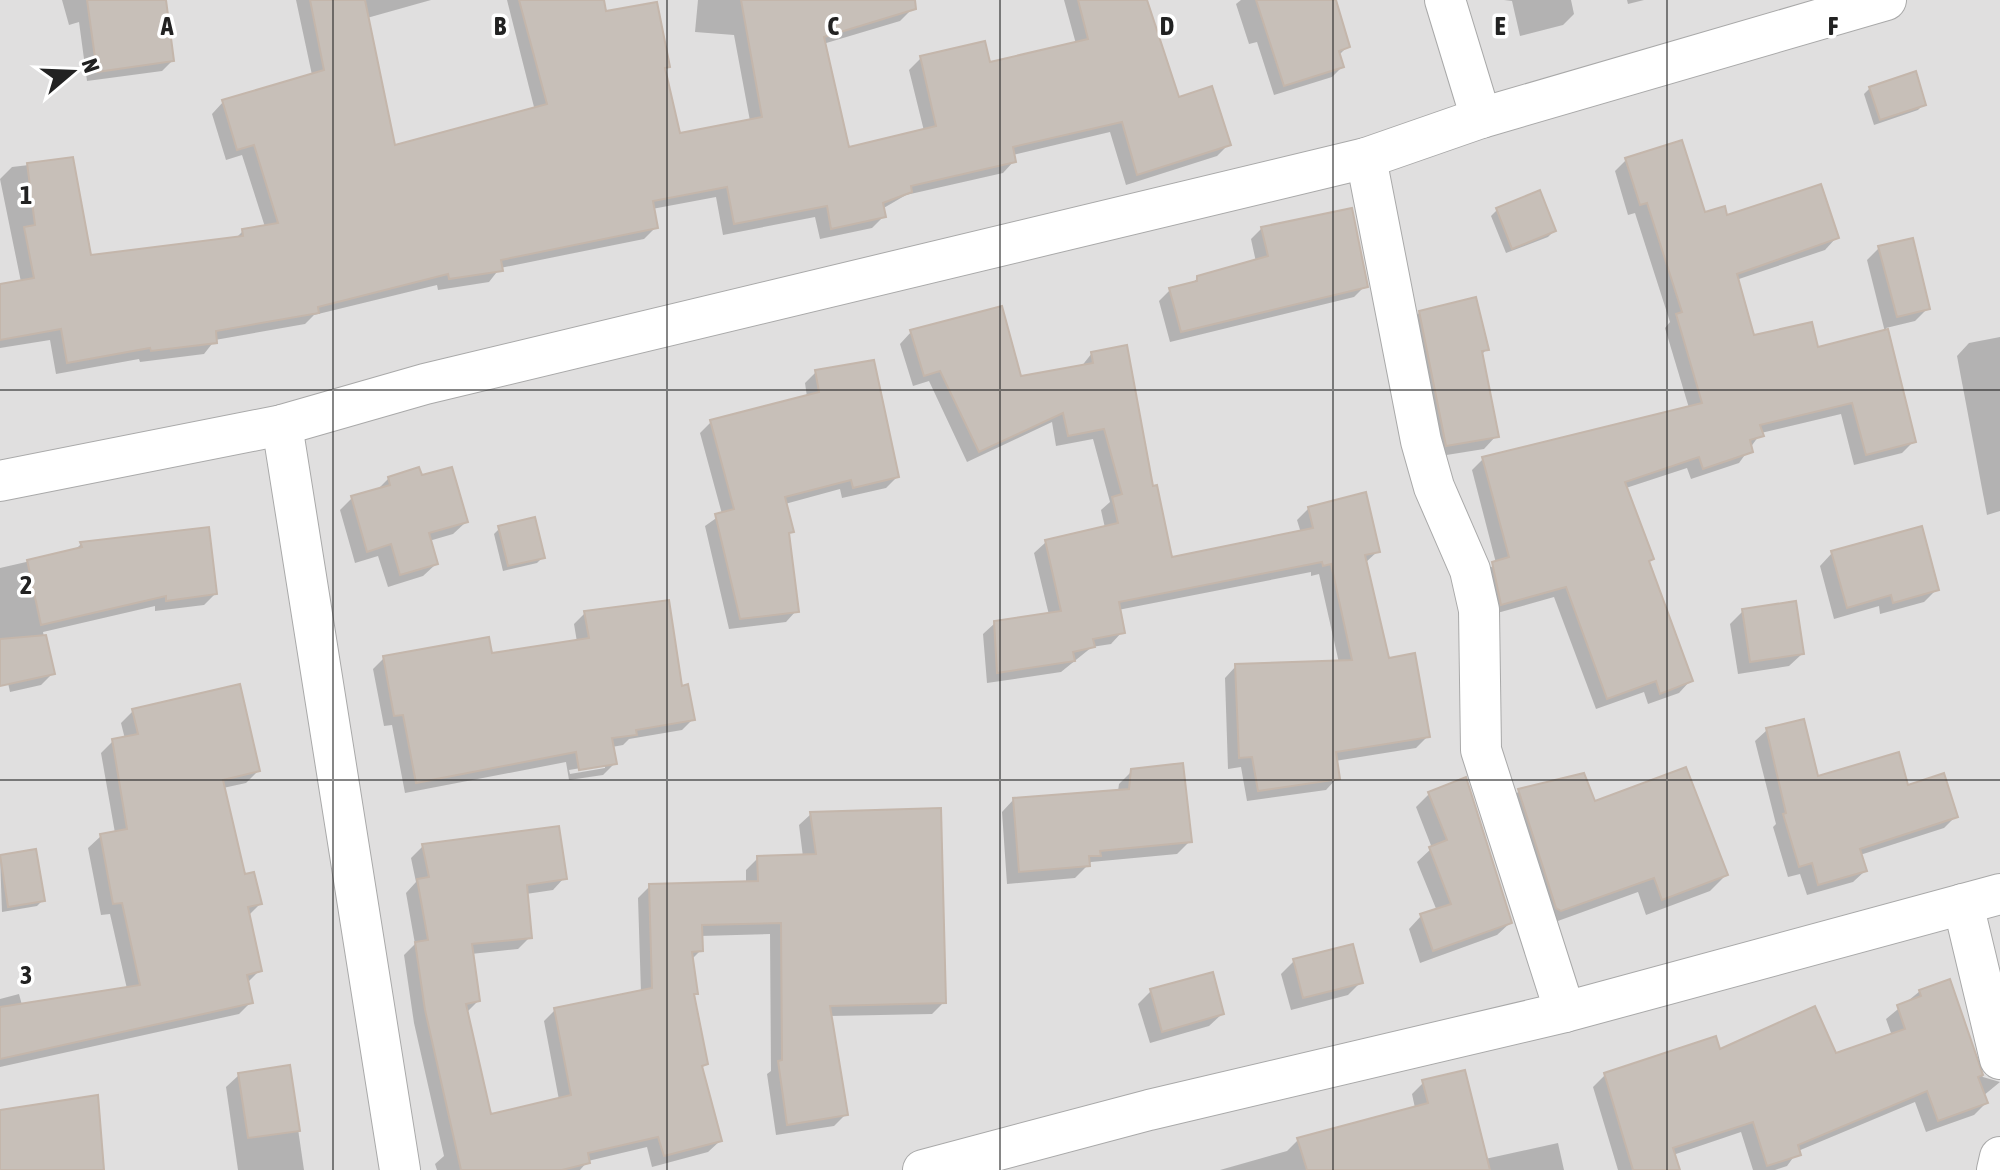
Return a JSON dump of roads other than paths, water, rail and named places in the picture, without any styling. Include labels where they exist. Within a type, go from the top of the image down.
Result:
[{"type":"street","points":[[1445,0],[1481,118]]},
{"type":"street","points":[[0,481],[282,425],[441,380],[1366,158],[1481,118],[1886,0]]},
{"type":"street","points":[[1366,158],[1421,441],[1434,487],[1470,570],[1479,610],[1481,750],[1565,1012]]},
{"type":"street","points":[[282,425],[400,1170]]},
{"type":"street","points":[[923,1170],[1165,1106],[1565,1012],[1982,899],[2000,1059]]},
{"type":"street","points":[[1997,1170],[2000,1157]]}]
